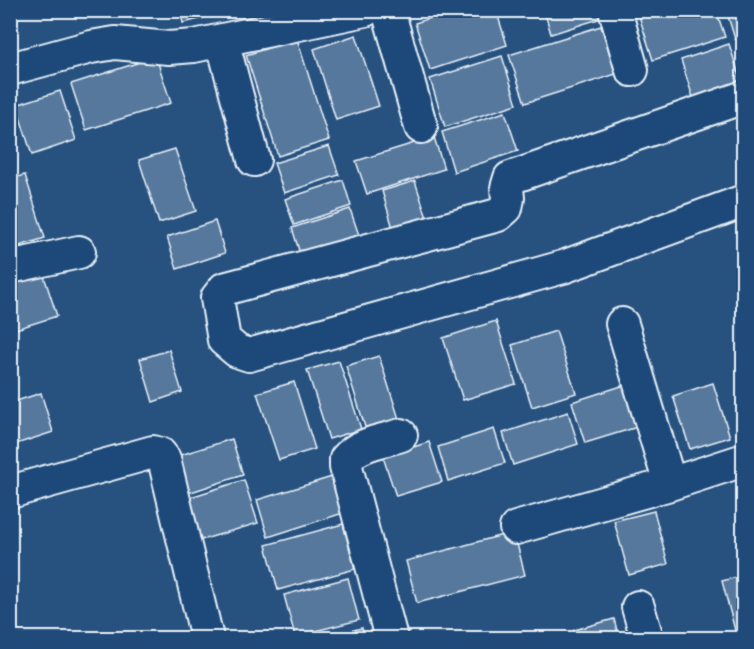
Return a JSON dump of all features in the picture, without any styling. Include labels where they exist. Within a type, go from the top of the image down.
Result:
[{"type":"street","points":[[10,69],[91,47],[115,43],[169,48],[194,46],[365,10]]},
{"type":"street","points":[[388,10],[421,128]]},
{"type":"street","points":[[615,10],[632,70]]},
{"type":"street","points":[[222,40],[254,160]]},
{"type":"street","points":[[744,97],[510,178],[506,208],[498,215],[224,289],[217,298],[224,340],[237,351],[249,355],[563,267],[744,201]]},
{"type":"street","points":[[10,267],[79,252]]},
{"type":"street","points":[[622,324],[670,484]]},
{"type":"street","points":[[391,639],[346,467],[346,459],[361,447],[402,435]]},
{"type":"street","points":[[10,492],[153,452],[160,454],[164,459],[207,639]]},
{"type":"street","points":[[516,528],[670,484],[744,460]]},
{"type":"street","points":[[638,607],[647,639]]},
{"type":"building","points":[[180,10],[228,10],[228,12],[183,23]]},
{"type":"building","points":[[455,10],[496,10],[507,45],[430,70],[415,23]]},
{"type":"building","points":[[544,10],[603,10],[605,17],[551,34]]},
{"type":"building","points":[[656,10],[716,10],[725,37],[653,60],[639,16]]},
{"type":"building","points":[[726,10],[744,10],[744,36],[735,39]]},
{"type":"building","points":[[601,26],[616,74],[525,103],[509,55]]},
{"type":"building","points":[[356,35],[379,106],[336,120],[314,49]]},
{"type":"building","points":[[297,39],[329,140],[278,156],[246,55]]},
{"type":"building","points":[[729,44],[744,90],[696,107],[681,60]]},
{"type":"building","points":[[502,56],[517,104],[445,127],[430,79]]},
{"type":"building","points":[[156,57],[171,103],[86,130],[71,84]]},
{"type":"building","points":[[60,91],[76,140],[32,155],[16,105]]},
{"type":"building","points":[[505,112],[518,151],[454,172],[442,132]]},
{"type":"building","points":[[434,137],[444,169],[367,194],[356,161]]},
{"type":"building","points":[[329,146],[339,175],[284,193],[274,163]]},
{"type":"building","points":[[175,149],[196,211],[159,223],[139,160]]},
{"type":"building","points":[[25,175],[45,238],[10,249],[10,179]]},
{"type":"building","points":[[343,180],[351,206],[294,225],[285,199]]},
{"type":"building","points":[[415,181],[429,224],[395,235],[382,191]]},
{"type":"building","points":[[350,209],[361,241],[302,260],[292,228]]},
{"type":"building","points":[[215,221],[225,253],[177,269],[167,237]]},
{"type":"building","points":[[43,273],[57,316],[10,331],[10,284]]},
{"type":"building","points":[[496,321],[516,384],[463,400],[443,338]]},
{"type":"building","points":[[556,331],[576,393],[532,407],[512,345]]},
{"type":"building","points":[[169,350],[182,392],[153,402],[140,359]]},
{"type":"building","points":[[379,356],[399,419],[366,430],[346,366]]},
{"type":"building","points":[[339,361],[361,429],[329,439],[307,370]]},
{"type":"building","points":[[294,382],[315,449],[279,460],[257,393]]},
{"type":"building","points":[[631,383],[644,425],[585,443],[572,402]]},
{"type":"building","points":[[713,383],[730,437],[690,449],[673,396]]},
{"type":"building","points":[[41,393],[53,432],[10,446],[10,403]]},
{"type":"building","points":[[568,412],[578,444],[513,465],[503,433]]},
{"type":"building","points":[[494,429],[505,463],[448,481],[438,447]]},
{"type":"building","points":[[232,439],[243,475],[188,493],[177,456]]},
{"type":"building","points":[[429,442],[442,482],[396,496],[383,457]]},
{"type":"building","points":[[332,477],[343,513],[268,537],[257,500]]},
{"type":"building","points":[[244,480],[258,523],[191,543],[178,501]]},
{"type":"building","points":[[654,511],[668,564],[629,575],[614,521]]},
{"type":"building","points":[[343,524],[355,569],[278,590],[266,545]]},
{"type":"building","points":[[514,532],[525,575],[417,603],[406,561]]},
{"type":"building","points":[[744,575],[744,638],[737,638],[722,581]]},
{"type":"building","points":[[348,578],[359,620],[295,636],[284,595]]},
{"type":"building","points":[[614,619],[619,638],[576,638],[574,630]]},
{"type":"building","points":[[362,628],[364,638],[322,638]]}]
